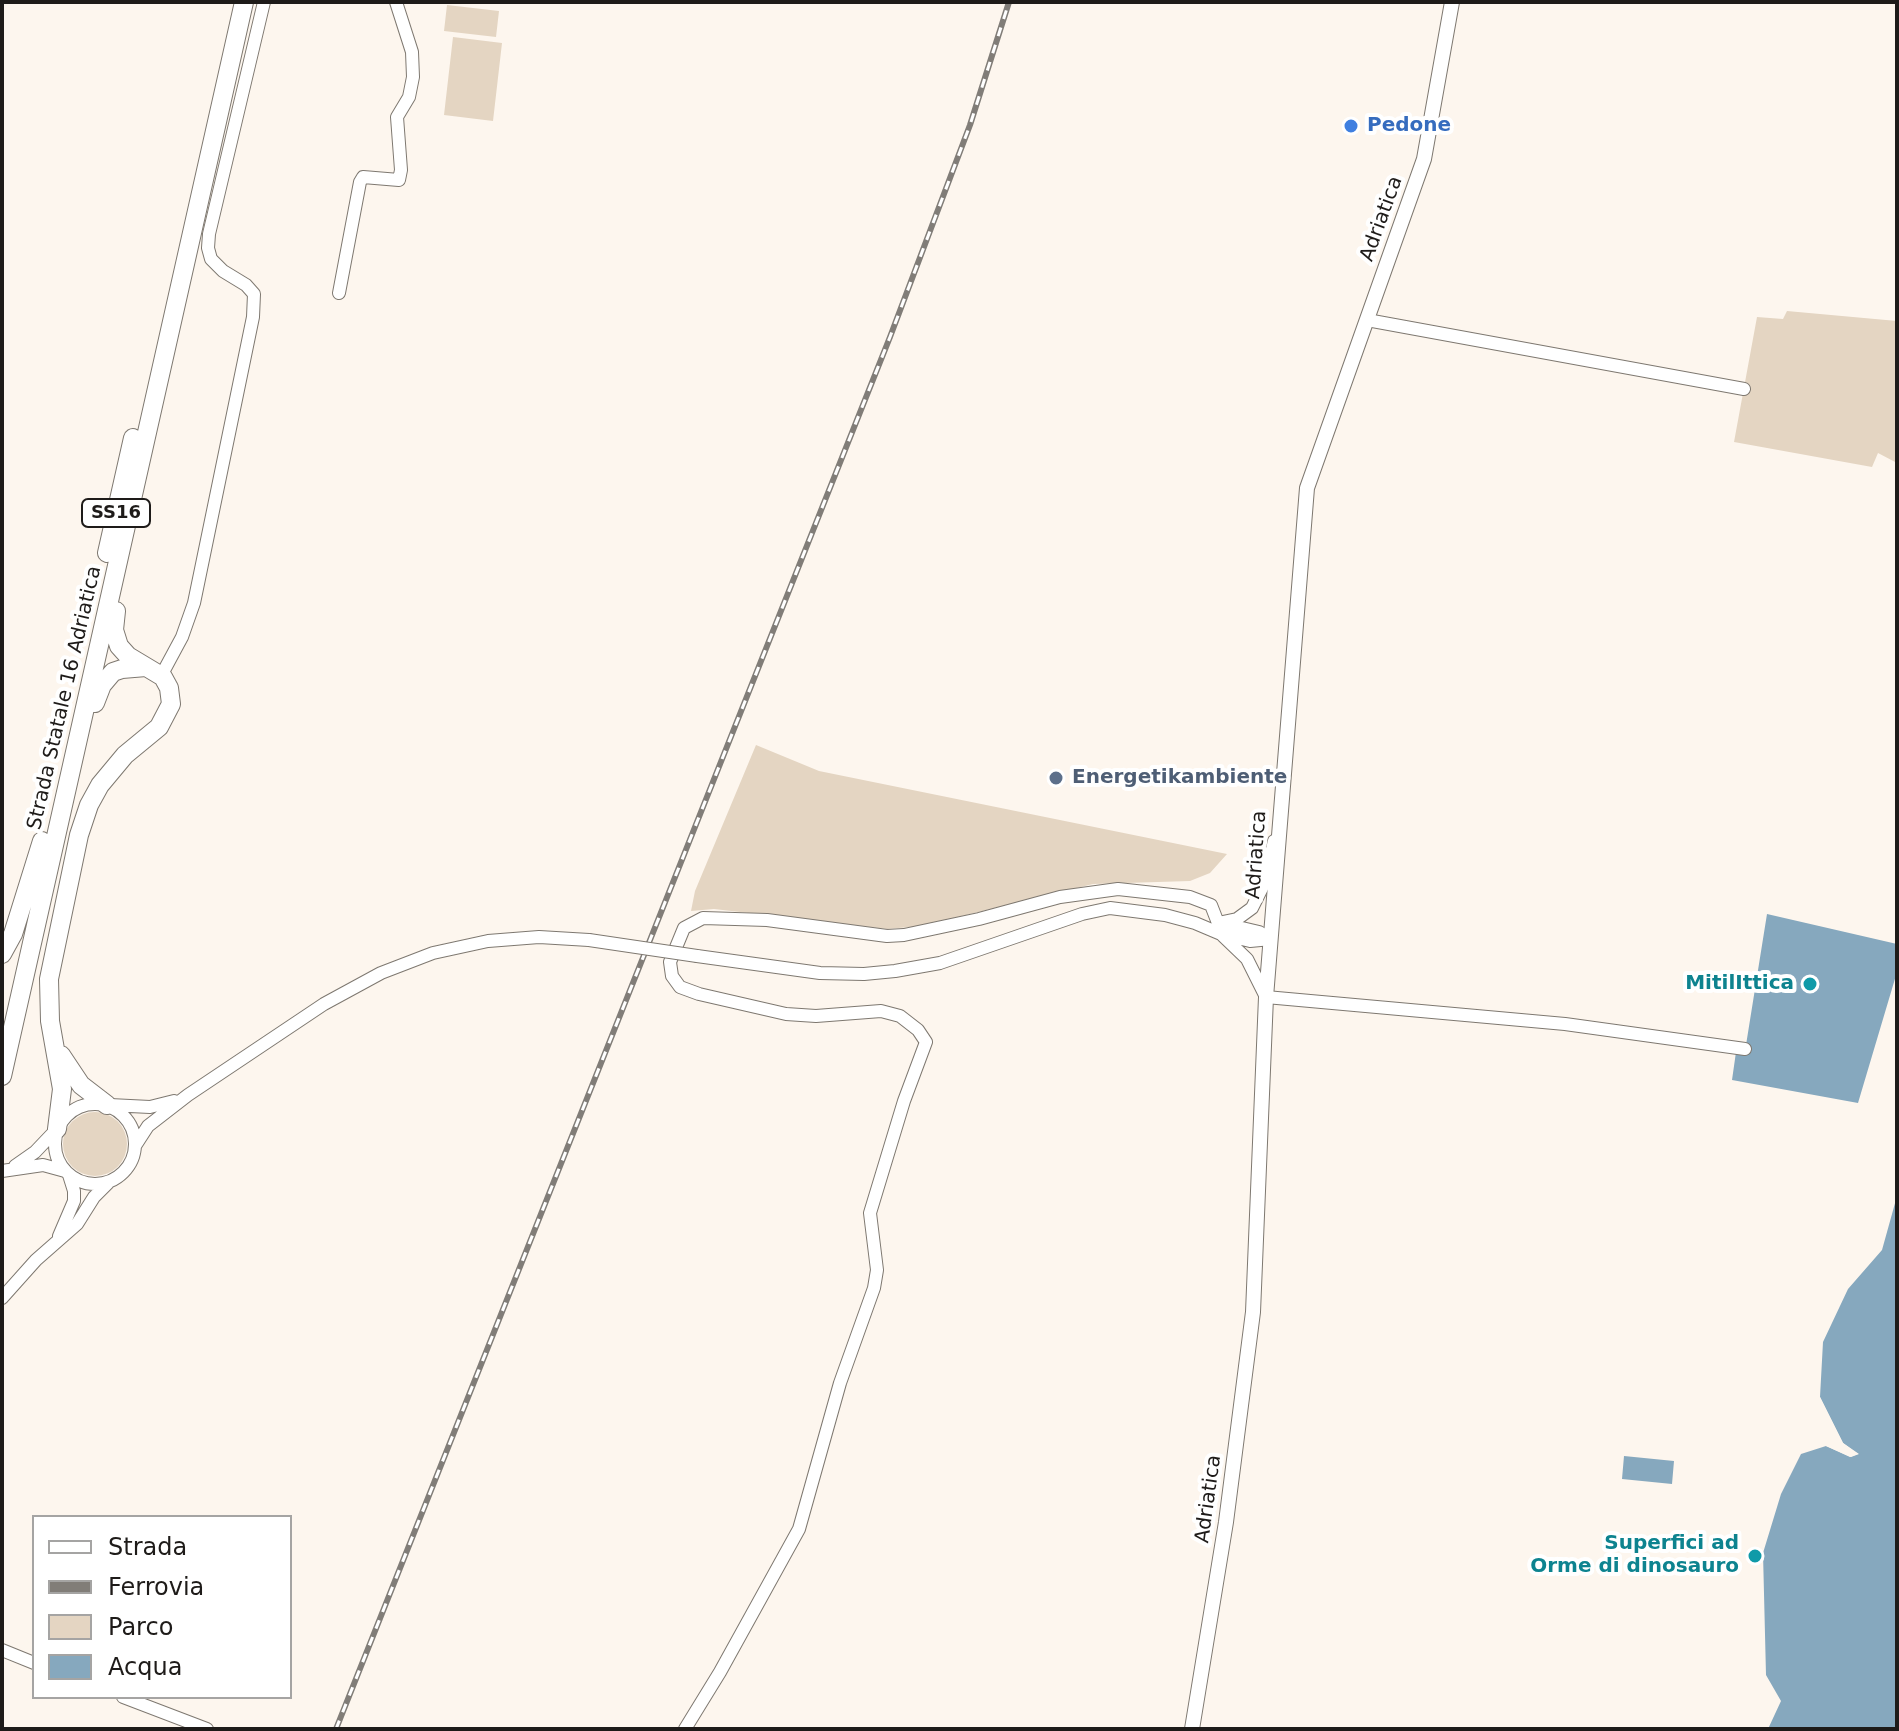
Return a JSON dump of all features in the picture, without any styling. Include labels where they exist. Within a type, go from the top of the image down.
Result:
[{"type":"highway","name":"Strada Statale 16 Adriatica","points":[[2,1024],[232,2]]},
{"type":"highway","name":"Strada Statale 16 Adriatica","points":[[2,1076],[244,2]]},
{"type":"highway","name":"SS16","points":[[127,525],[114,634],[124,653],[154,672]]},
{"type":"highway","name":"SS16","points":[[61,813],[102,685],[117,670],[154,672]]},
{"type":"highway","points":[[57,1129],[62,1089],[48,1000],[49,972],[83,823],[95,794],[128,752],[155,731],[168,714],[171,694],[154,672]]},
{"type":"highway","name":"SS16","points":[[2,954],[14,930],[42,841]]},
{"type":"highway","points":[[53,1040],[76,1079],[107,1105]]},
{"type":"main road","name":"Adriatica","points":[[1192,1729],[1226,1522],[1253,1312],[1266,997],[1307,488],[1424,159],[1452,2]]},
{"type":"street","points":[[154,672],[182,637],[194,603],[253,317],[254,294],[211,259],[208,248],[264,2]]},
{"type":"street","points":[[339,293],[360,182],[363,177],[399,180],[401,170],[397,117],[409,97],[413,77],[412,52],[396,2]]},
{"type":"street","points":[[1367,320],[1744,389]]},
{"type":"street","points":[[1220,929],[1244,915],[1259,897],[1281,808]]},
{"type":"street","points":[[685,1729],[799,1529],[840,1383],[874,1288],[877,1270],[870,1213],[904,1101],[926,1042],[918,1030],[900,1016],[881,1011],[816,1016],[786,1014],[680,987],[672,976],[670,962],[684,928],[703,918],[767,920],[887,936],[979,919],[1092,891],[1118,889],[1190,897],[1211,905],[1220,929],[1247,959],[1266,997],[1565,1024],[1745,1049]]},
{"type":"street","points":[[1190,897],[1195,923]]},
{"type":"street","points":[[2,1298],[58,1239],[77,1224],[94,1197],[128,1167],[135,1146],[148,1126],[188,1095],[338,995],[407,962],[452,948],[531,937],[589,940],[804,971],[864,974],[940,963],[1102,909],[1138,910],[1220,929],[1255,931],[1271,939]]},
{"type":"street","points":[[6,1170],[35,1152],[66,1116],[79,1107],[91,1103],[153,1107],[188,1095]]},
{"type":"street","points":[[107,1105],[127,1119],[133,1130],[135,1146]]},
{"type":"street","points":[[57,1129],[55,1151],[74,1191],[74,1201],[58,1239]]},
{"type":"street","points":[[6,1170],[45,1165],[89,1184],[111,1181]]},
{"type":"street","points":[[2,1650],[32,1662]]},
{"type":"street","points":[[128,1699],[207,1729]]},
{"type":"green space","points":[[447,5],[499,11],[496,37],[444,31]]},
{"type":"green space","points":[[453,37],[502,43],[493,121],[444,115]]},
{"type":"green space","points":[[1787,311],[1897,321],[1897,463],[1878,453],[1872,467],[1734,442],[1757,317],[1783,319]]},
{"type":"green space","points":[[756,745],[819,771],[1227,854],[1210,873],[1190,881],[1093,884],[921,926],[887,929],[714,909],[691,911],[695,891]]},
{"type":"green space","points":[[95,1112],[107,1114],[118,1121],[125,1132],[125,1156],[118,1167],[107,1174],[95,1176],[83,1174],[72,1167],[65,1156],[63,1144],[65,1132],[72,1121],[83,1114]]},
{"type":"water","points":[[1767,914],[1897,944],[1897,972],[1858,1103],[1732,1080],[1736,1052],[1746,1045]]},
{"type":"water","points":[[1897,1196],[1897,1729],[1768,1729],[1781,1701],[1766,1675],[1763,1553],[1781,1494],[1801,1454],[1826,1446],[1850,1457],[1858,1454],[1843,1443],[1820,1397],[1823,1342],[1848,1289],[1882,1250]]},
{"type":"water","points":[[1624,1456],[1674,1461],[1672,1484],[1622,1479]]},
{"type":"pier","points":[[1816,1397],[1820,1397],[1843,1443],[1859,1454],[1851,1457],[1826,1446],[1824,1442],[1850,1452],[1840,1445]]},
{"type":"railway","points":[[336,1729],[890,337],[970,125],[1009,2]]},
{"type":"place","name":"Pedone","points":[[1351,126]]},
{"type":"place","name":"Energetikambiente","points":[[1056,778]]},
{"type":"place","name":"MitilIttica","points":[[1810,984]]},
{"type":"place","name":"Superfici ad Orme di dinosauro","points":[[1755,1556]]}]
